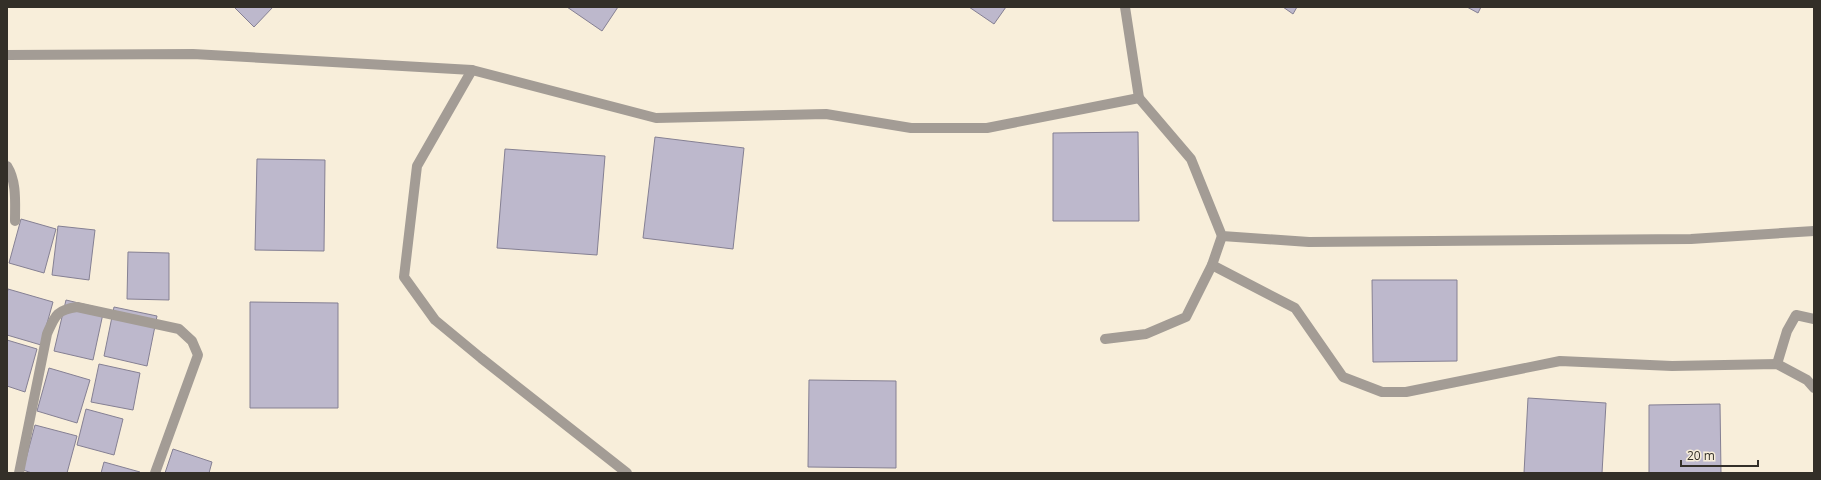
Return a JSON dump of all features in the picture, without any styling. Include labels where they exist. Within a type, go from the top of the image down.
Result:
[{"type":"street","points":[[1105,339],[1146,334],[1186,317],[1212,265],[1222,236],[1191,159],[1139,98],[1125,7]]},
{"type":"street","points":[[7,55],[193,54],[472,70],[656,118],[826,114],[911,128],[987,128],[1139,98]]},
{"type":"street","points":[[472,70],[417,166],[404,277],[435,320],[487,363],[627,473]]},
{"type":"street","points":[[7,166],[13,176],[15,221]]},
{"type":"street","points":[[1222,236],[1309,242],[1683,239],[1814,231]]},
{"type":"street","points":[[1212,265],[1295,308],[1343,377],[1382,392],[1406,392],[1560,361],[1672,366],[1777,364],[1807,380],[1814,388]]},
{"type":"street","points":[[19,473],[47,334],[55,315],[65,308],[77,307],[179,329],[192,341],[198,355],[155,473]]},
{"type":"street","points":[[1777,364],[1787,331],[1796,315],[1814,319]]},
{"type":"building","points":[[234,7],[273,7],[254,27]]},
{"type":"building","points":[[567,7],[618,7],[602,31]]},
{"type":"building","points":[[969,7],[1006,7],[994,24]]},
{"type":"building","points":[[1283,7],[1297,7],[1293,14]]},
{"type":"building","points":[[1467,7],[1481,7],[1478,13]]},
{"type":"building","points":[[1138,132],[1139,221],[1053,221],[1053,133]]},
{"type":"building","points":[[655,137],[744,148],[733,249],[643,238]]},
{"type":"building","points":[[505,149],[605,156],[597,255],[497,248]]},
{"type":"building","points":[[257,159],[325,160],[324,251],[255,250]]},
{"type":"building","points":[[21,219],[56,229],[44,273],[9,263]]},
{"type":"building","points":[[58,226],[95,230],[89,280],[52,275]]},
{"type":"building","points":[[128,252],[169,253],[169,300],[127,299]]},
{"type":"building","points":[[1372,280],[1457,280],[1457,361],[1373,362]]},
{"type":"building","points":[[8,289],[53,302],[41,345],[7,335]]},
{"type":"building","points":[[66,300],[104,309],[93,360],[54,351]]},
{"type":"building","points":[[250,302],[338,303],[338,408],[250,408]]},
{"type":"building","points":[[114,307],[157,316],[147,366],[104,356]]},
{"type":"building","points":[[7,340],[37,349],[25,392],[7,386]]},
{"type":"building","points":[[99,364],[140,373],[133,410],[91,402]]},
{"type":"building","points":[[49,368],[90,380],[77,423],[37,411]]},
{"type":"building","points":[[809,380],[896,381],[896,468],[808,467]]},
{"type":"building","points":[[1528,398],[1606,403],[1602,473],[1524,473]]},
{"type":"building","points":[[1720,404],[1721,473],[1649,473],[1649,405]]},
{"type":"building","points":[[86,409],[123,419],[114,455],[77,445]]},
{"type":"building","points":[[35,425],[77,436],[67,473],[32,473],[23,470]]},
{"type":"building","points":[[173,449],[212,462],[209,473],[165,473]]},
{"type":"building","points":[[104,462],[140,472],[140,473],[101,473]]}]
